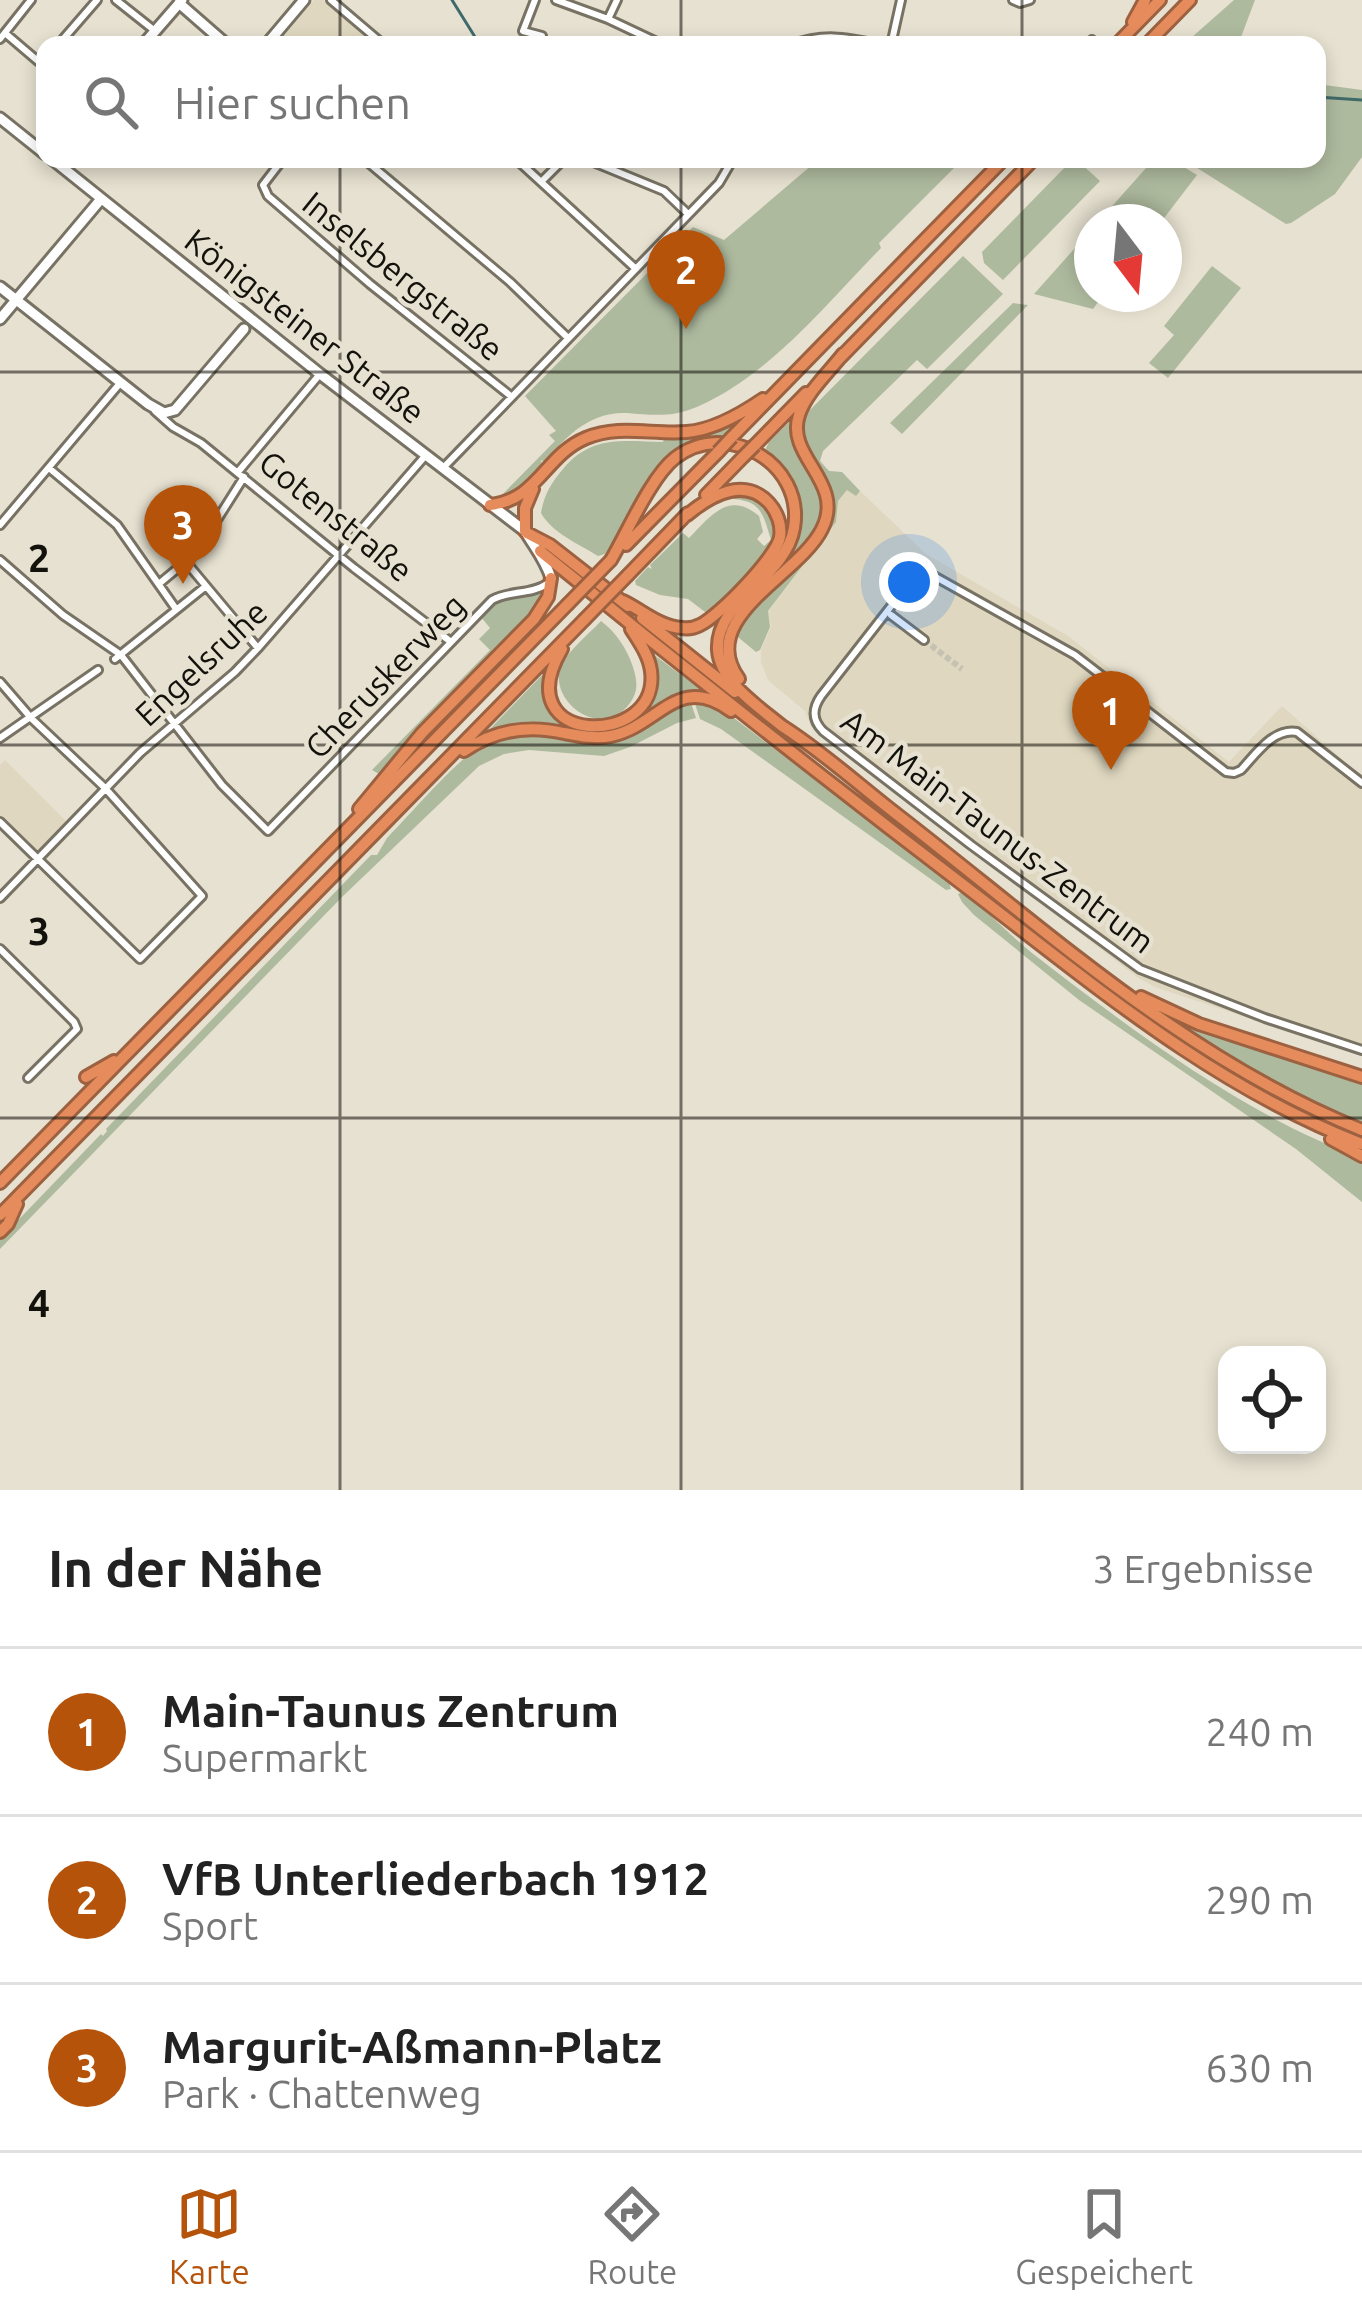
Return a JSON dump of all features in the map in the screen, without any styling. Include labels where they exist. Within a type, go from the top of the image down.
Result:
[{"type":"highway","points":[[1123,36],[1144,0]]},
{"type":"highway","points":[[1125,36],[1160,0]]},
{"type":"highway","points":[[1155,36],[1190,0]]},
{"type":"highway","points":[[0,1183],[995,168]]},
{"type":"highway","points":[[0,1215],[1025,168]]},
{"type":"highway","points":[[797,736],[742,682],[728,660],[728,642],[744,611],[822,531],[827,496],[800,442],[797,420],[844,354]]},
{"type":"highway","points":[[490,505],[514,500],[563,452],[590,436],[616,430],[672,433],[705,429],[736,415],[785,382]]},
{"type":"highway","points":[[611,560],[662,471],[687,450],[734,443],[759,453],[776,467],[794,505],[791,539],[770,573],[727,617],[717,646],[729,677],[763,711]]},
{"type":"highway","points":[[540,476],[525,508],[526,532],[550,545],[1106,980],[1196,1045],[1300,1104],[1362,1130]]},
{"type":"highway","points":[[623,601],[673,627],[696,627],[760,570],[781,536],[774,510],[760,495],[745,490],[715,496],[687,515]]},
{"type":"highway","points":[[540,551],[755,725],[1154,1031],[1223,1077],[1362,1156]]},
{"type":"highway","points":[[332,845],[422,733],[540,612],[550,578]]},
{"type":"highway","points":[[584,620],[553,664],[550,691],[563,716],[593,728],[632,713],[651,685],[647,656],[626,621]]},
{"type":"highway","points":[[433,775],[470,746],[492,736],[533,728],[609,736],[632,729],[689,696],[713,700],[755,725]]},
{"type":"highway","points":[[1106,980],[1184,1019],[1362,1077]]},
{"type":"highway","points":[[86,1077],[128,1053]]},
{"type":"highway","points":[[1282,1109],[1362,1144]]},
{"type":"highway","points":[[0,1232],[20,1195]]},
{"type":"main road","points":[[274,36],[304,0]]},
{"type":"main road","points":[[151,36],[181,2],[217,36]]},
{"type":"main road","name":"Königsteiner Straße","points":[[0,118],[36,146]]},
{"type":"main road","name":"Königsteiner Straße","points":[[63,168],[526,532],[540,551],[550,578]]},
{"type":"main road","points":[[0,319],[101,199]]},
{"type":"main road","name":"Gotenstraße","points":[[0,286],[148,404]]},
{"type":"main road","points":[[244,314],[244,329]]},
{"type":"main road","points":[[148,404],[159,412],[175,410],[244,329],[260,326]]},
{"type":"street","points":[[31,0],[2,36],[36,60]]},
{"type":"street","points":[[66,36],[97,0]]},
{"type":"street","points":[[116,0],[155,31]]},
{"type":"street","points":[[331,0],[373,36]]},
{"type":"street","points":[[535,0],[523,32],[542,36]]},
{"type":"street","points":[[556,0],[573,3],[644,36]]},
{"type":"street","points":[[608,19],[617,0]]},
{"type":"street","points":[[890,36],[901,0]]},
{"type":"street","points":[[1013,0],[1030,0]]},
{"type":"street","name":"Inselsbergstraße","points":[[276,168],[265,181],[264,191],[370,284],[512,397]]},
{"type":"street","points":[[375,168],[510,282],[568,338]]},
{"type":"street","points":[[527,168],[636,268]]},
{"type":"street","points":[[542,181],[555,168]]},
{"type":"street","points":[[608,168],[664,191],[688,214]]},
{"type":"street","points":[[443,468],[719,183],[728,168]]},
{"type":"street","points":[[160,583],[196,553],[241,475],[320,374]]},
{"type":"street","points":[[0,525],[121,382]]},
{"type":"street","name":"Gotenstraße","points":[[148,404],[173,428],[187,433]]},
{"type":"street","name":"Gotenstraße","points":[[175,410],[177,423],[187,433],[451,642]]},
{"type":"street","name":"Engelsruhe","points":[[0,898],[140,753],[258,649],[426,455]]},
{"type":"street","points":[[49,468],[117,525],[176,608]]},
{"type":"street","points":[[0,560],[118,657],[175,724]]},
{"type":"street","points":[[186,562],[258,649]]},
{"type":"street","name":"Am Main-Taunus-Zentrum","points":[[1362,783],[1288,730],[1276,735],[1237,772],[1226,772],[1075,655],[926,571],[910,582],[814,708],[815,720],[824,731],[1140,969],[1362,1050]]},
{"type":"street","name":"Cheruskerweg","points":[[175,724],[222,785],[268,831],[492,600],[537,590],[550,578]]},
{"type":"street","points":[[118,657],[206,586]]},
{"type":"street","points":[[891,615],[924,640]]},
{"type":"street","points":[[0,739],[98,670]]},
{"type":"street","points":[[0,682],[202,896],[140,959],[0,822]]},
{"type":"street","points":[[0,949],[77,1029],[28,1078]]},
{"type":"shaded area","points":[[314,0],[323,0],[366,36],[284,36]]},
{"type":"shaded area","points":[[848,489],[856,496],[860,491],[926,554],[1068,636],[1229,762],[1282,706],[1362,777],[1362,1056],[1137,977],[811,726],[805,711],[768,680],[761,650],[771,627],[768,612],[836,522],[838,501]]},
{"type":"shaded area","points":[[5,760],[66,821],[37,852],[0,815],[0,765]]},
{"type":"green space","points":[[1234,0],[1255,0],[1241,36],[1193,36]]},
{"type":"green space","points":[[1326,85],[1362,90],[1362,157],[1335,194],[1286,224],[1197,168],[1326,168]]},
{"type":"green space","points":[[808,168],[954,168],[879,243],[881,248],[819,314],[750,376],[725,393],[680,412],[613,414],[590,421],[541,460],[524,489],[505,499],[501,496],[555,441],[549,435],[556,431],[525,396],[693,227],[724,240]]},
{"type":"green space","points":[[1064,168],[1086,168],[1100,181],[1003,280],[984,263],[982,252]]},
{"type":"green space","points":[[1146,168],[1186,168],[1197,175],[1175,204],[1114,204]]},
{"type":"green space","points":[[1074,249],[1074,304],[1034,294]]},
{"type":"green space","points":[[963,256],[1003,294],[927,369],[917,360],[823,451],[820,461],[829,471],[842,472],[860,491],[856,496],[847,490],[838,501],[836,522],[768,611],[770,627],[756,652],[733,633],[801,562],[831,510],[801,433],[804,416]]},
{"type":"green space","points":[[1212,266],[1241,288],[1168,378],[1149,363],[1174,335],[1164,326],[1175,312],[1182,312],[1182,304]]},
{"type":"green space","points":[[1013,303],[1028,305],[902,434],[890,423]]},
{"type":"green space","points":[[795,416],[822,494],[820,526],[728,629],[733,617],[781,568],[793,546],[797,507],[793,488],[764,452]]},
{"type":"green space","points":[[731,424],[721,438],[681,448],[605,554],[598,556],[566,538],[541,513],[555,479],[585,450],[608,442],[694,438]]},
{"type":"green space","points":[[739,493],[763,505],[775,519],[776,535],[755,569],[709,615],[688,599],[636,585],[683,533],[689,538],[729,506],[759,516],[763,532],[757,539],[764,546],[771,540],[757,507],[722,498]]},
{"type":"green space","points":[[547,588],[535,612],[377,781],[379,774],[372,770],[490,650],[479,639],[490,628],[481,617],[506,599]]},
{"type":"green space","points":[[601,621],[624,647],[636,685],[630,703],[605,719],[579,712],[568,702],[559,677],[565,658]]},
{"type":"green space","points":[[649,651],[705,693],[681,693],[631,725],[602,734],[483,736],[546,671],[557,711],[575,728],[597,732],[621,724],[654,693],[656,679]]},
{"type":"green space","points":[[694,701],[726,712],[949,882],[951,889],[946,890],[721,729],[700,719]]},
{"type":"green space","points":[[691,703],[696,718],[604,756],[529,750],[504,754],[479,766],[342,897],[0,1249],[0,1239],[371,855],[377,855],[387,838],[465,758],[490,741],[518,735],[588,743],[614,741]]},
{"type":"green space","points":[[961,893],[1069,982],[1190,1068],[1275,1119],[1362,1158],[1362,1202],[1296,1149],[1079,1000],[974,915],[962,902]]},
{"type":"green space","points":[[1134,996],[1362,1083],[1362,1126],[1258,1077]]},
{"type":"waterway","points":[[452,0],[474,36]]},
{"type":"waterway","points":[[1326,98],[1362,100]]},
{"type":"tunnel","points":[[924,640],[962,669]]},
{"type":"place","name":"VfB Unterliederbach 1912","points":[[686,329]]},
{"type":"place","name":"Margurit-Aßmann-Platz","points":[[183,584]]},
{"type":"place","name":"Main-Taunus Zentrum","points":[[1111,770]]}]
